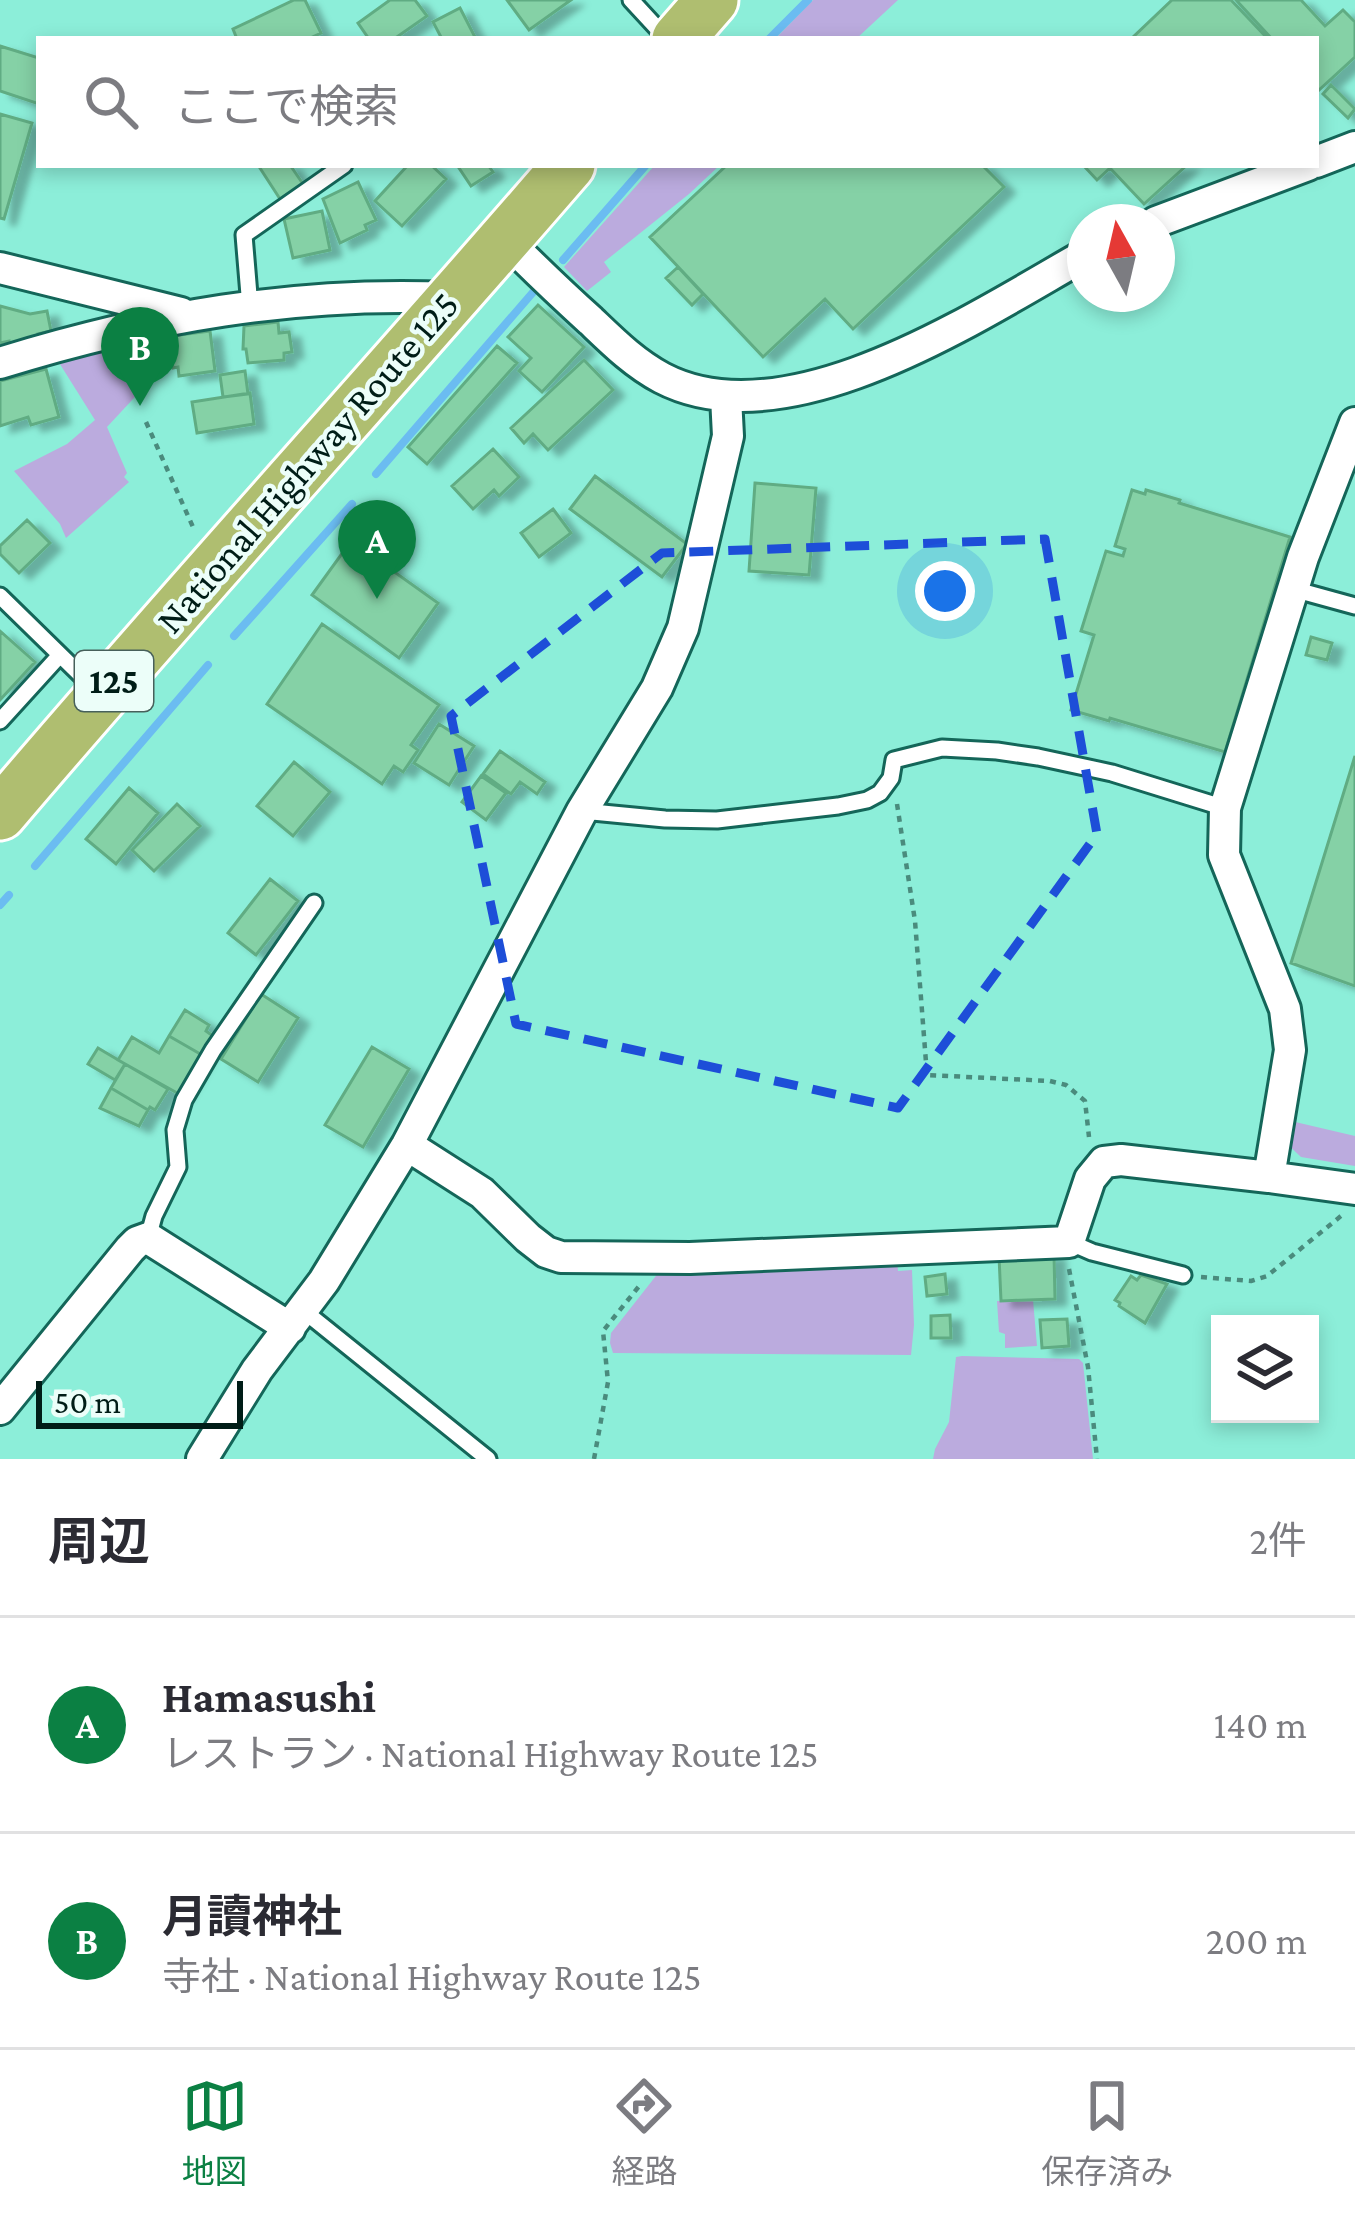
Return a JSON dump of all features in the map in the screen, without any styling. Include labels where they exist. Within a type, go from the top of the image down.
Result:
[{"type":"highway","points":[[681,36],[712,0]]},
{"type":"highway","name":"National Highway Route 125","points":[[0,814],[565,168]]},
{"type":"street","points":[[1319,161],[1355,147]]},
{"type":"street","points":[[1175,215],[1301,168]]},
{"type":"street","points":[[505,239],[629,357],[685,388],[727,397],[816,386],[864,369],[963,326],[1067,265]]},
{"type":"street","points":[[0,268],[186,315]]},
{"type":"street","points":[[0,363],[186,315],[369,297],[451,298]]},
{"type":"street","points":[[202,1459],[407,1145],[582,811],[657,688],[683,628],[728,436],[727,397]]},
{"type":"street","points":[[1269,1177],[1290,1050],[1285,1010],[1224,854],[1225,808],[1293,589],[1355,423]]},
{"type":"street","points":[[407,1145],[482,1193],[547,1252],[577,1258],[1070,1243],[1095,1169],[1120,1160],[1269,1177],[1354,1197]]},
{"type":"street","points":[[0,1409],[130,1249],[148,1238],[297,1320]]},
{"type":"lane","points":[[631,0],[665,36]]},
{"type":"lane","points":[[250,307],[244,235],[340,168]]},
{"type":"lane","points":[[1293,589],[1355,606]]},
{"type":"lane","points":[[0,596],[101,695]]},
{"type":"lane","points":[[0,721],[60,655]]},
{"type":"lane","points":[[582,811],[717,820],[838,806],[880,793],[891,778],[894,760],[942,748],[1049,758],[1225,808]]},
{"type":"lane","points":[[148,1238],[178,1167],[175,1130],[184,1100],[314,903]]},
{"type":"lane","points":[[1070,1243],[1184,1275]]},
{"type":"lane","points":[[297,1320],[488,1459]]},
{"type":"path","points":[[146,422],[193,527]]},
{"type":"path","points":[[902,831],[915,921],[927,1075],[1066,1085],[1085,1101],[1087,1160],[1095,1169]]},
{"type":"path","points":[[1184,1275],[1224,1281],[1267,1276],[1354,1197]]},
{"type":"path","points":[[1070,1243],[1069,1270],[1088,1367],[1097,1459]]},
{"type":"path","points":[[594,1459],[608,1382],[603,1330],[663,1258]]},
{"type":"highlighted area","points":[[1045,539],[1097,834],[898,1108],[516,1024],[451,716],[662,553]]},
{"type":"shaded area","points":[[813,0],[898,0],[859,36],[778,36]]},
{"type":"shaded area","points":[[652,168],[717,168],[604,262],[611,272],[587,291],[564,267]]},
{"type":"shaded area","points":[[156,337],[160,370],[107,427],[129,482],[66,538],[60,524],[14,471],[67,444],[95,420],[58,361]]},
{"type":"shaded area","points":[[1291,1121],[1355,1136],[1355,1166],[1301,1157],[1285,1142]]},
{"type":"shaded area","points":[[897,1259],[898,1271],[912,1270],[911,1355],[613,1353],[611,1333],[659,1272]]},
{"type":"shaded area","points":[[1033,1300],[1037,1346],[1005,1348],[997,1301]]},
{"type":"shaded area","points":[[956,1357],[1079,1359],[1093,1459],[933,1459],[949,1422]]},
{"type":"building","points":[[294,0],[305,0],[321,33],[236,36],[233,29]]},
{"type":"building","points":[[390,0],[415,0],[427,16],[398,36],[367,36],[358,23]]},
{"type":"building","points":[[507,0],[571,0],[529,30]]},
{"type":"building","points":[[1172,0],[1231,0],[1265,36],[1134,36]]},
{"type":"building","points":[[1236,0],[1301,0],[1325,26],[1343,10],[1355,22],[1355,57],[1319,90],[1319,36],[1269,36]]},
{"type":"building","points":[[460,8],[474,36],[440,36],[433,22]]},
{"type":"building","points":[[0,46],[36,57],[36,103],[0,91]]},
{"type":"building","points":[[1331,85],[1355,109],[1348,118],[1323,94]]},
{"type":"building","points":[[0,114],[32,123],[4,219],[0,218]]},
{"type":"building","points":[[260,168],[292,168],[303,184],[280,199]]},
{"type":"building","points":[[405,168],[434,168],[446,179],[402,226],[375,201]]},
{"type":"building","points":[[459,168],[490,168],[493,172],[471,186]]},
{"type":"building","points":[[724,168],[985,168],[1004,187],[853,329],[825,299],[763,357],[650,237]]},
{"type":"building","points":[[1086,168],[1110,168],[1097,180]]},
{"type":"building","points":[[1110,168],[1184,168],[1144,204]]},
{"type":"building","points":[[358,182],[376,220],[340,243],[323,199]]},
{"type":"building","points":[[322,211],[330,250],[293,258],[284,219]]},
{"type":"building","points":[[678,267],[703,294],[692,305],[666,278]]},
{"type":"building","points":[[538,305],[584,347],[542,392],[519,371],[531,358],[508,337]]},
{"type":"building","points":[[0,306],[30,314],[47,311],[51,331],[38,334],[39,340],[9,346],[9,341],[0,343]]},
{"type":"building","points":[[278,322],[279,333],[289,332],[292,352],[284,353],[284,360],[248,363],[244,326]]},
{"type":"building","points":[[210,331],[215,371],[179,376],[178,367],[173,368],[167,356],[164,337]]},
{"type":"building","points":[[497,346],[517,363],[427,464],[408,447]]},
{"type":"building","points":[[584,360],[613,390],[548,450],[533,434],[524,443],[511,428]]},
{"type":"building","points":[[46,369],[59,417],[31,425],[28,417],[0,426],[0,381]]},
{"type":"building","points":[[245,371],[248,394],[223,397],[220,375]]},
{"type":"building","points":[[250,393],[254,424],[197,433],[192,402]]},
{"type":"building","points":[[493,449],[519,477],[499,496],[494,490],[473,509],[452,486]]},
{"type":"building","points":[[595,476],[687,544],[662,577],[570,509]]},
{"type":"building","points":[[755,483],[816,488],[809,575],[749,571]]},
{"type":"building","points":[[1132,490],[1180,500],[1290,537],[1225,752],[1071,710],[1094,635],[1081,631],[1106,551],[1123,556],[1125,549],[1115,546]]},
{"type":"building","points":[[553,509],[571,533],[539,557],[521,533]]},
{"type":"building","points":[[27,520],[50,543],[19,573],[0,554],[0,546]]},
{"type":"building","points":[[351,541],[438,603],[399,658],[312,595]]},
{"type":"building","points":[[322,624],[439,705],[411,745],[418,750],[403,772],[394,766],[382,784],[267,704]]},
{"type":"building","points":[[0,631],[35,662],[0,700]]},
{"type":"building","points":[[1311,637],[1332,643],[1327,660],[1306,655]]},
{"type":"building","points":[[439,724],[474,746],[449,785],[414,763]]},
{"type":"building","points":[[500,751],[545,782],[537,794],[520,782],[511,794],[483,774]]},
{"type":"building","points":[[1355,756],[1355,986],[1291,963]]},
{"type":"building","points":[[294,762],[330,792],[293,836],[257,806]]},
{"type":"building","points":[[481,776],[506,793],[486,820],[462,802]]},
{"type":"building","points":[[129,788],[158,813],[116,864],[86,839]]},
{"type":"building","points":[[177,804],[200,826],[154,871],[132,850]]},
{"type":"building","points":[[270,879],[298,901],[256,955],[228,933]]},
{"type":"building","points":[[261,994],[298,1018],[258,1082],[221,1059]]},
{"type":"building","points":[[185,1010],[209,1025],[206,1031],[213,1036],[202,1055],[169,1036]]},
{"type":"building","points":[[169,1036],[202,1055],[179,1094],[118,1060],[132,1037],[159,1053]]},
{"type":"building","points":[[372,1047],[409,1069],[363,1147],[325,1125]]},
{"type":"building","points":[[98,1048],[125,1064],[115,1080],[88,1064]]},
{"type":"building","points":[[125,1064],[168,1089],[155,1110],[111,1088]]},
{"type":"building","points":[[111,1088],[148,1110],[139,1126],[100,1108]]},
{"type":"building","points":[[1054,1254],[1055,1299],[1001,1301],[999,1256]]},
{"type":"building","points":[[945,1274],[947,1294],[927,1296],[925,1277]]},
{"type":"building","points":[[1141,1275],[1167,1284],[1145,1323],[1115,1300],[1131,1276],[1137,1280]]},
{"type":"building","points":[[950,1315],[951,1338],[931,1338],[931,1316]]},
{"type":"building","points":[[1067,1319],[1069,1346],[1042,1348],[1040,1320]]},
{"type":"waterway","points":[[772,36],[808,0]]},
{"type":"waterway","points":[[563,260],[643,168]]},
{"type":"waterway","points":[[376,474],[535,290]]},
{"type":"waterway","points":[[234,636],[352,504]]},
{"type":"waterway","points":[[35,866],[208,665]]},
{"type":"waterway","points":[[0,905],[9,895]]},
{"type":"place","name":"月讀神社","points":[[140,406]]},
{"type":"place","name":"Hamasushi","points":[[377,599]]}]
